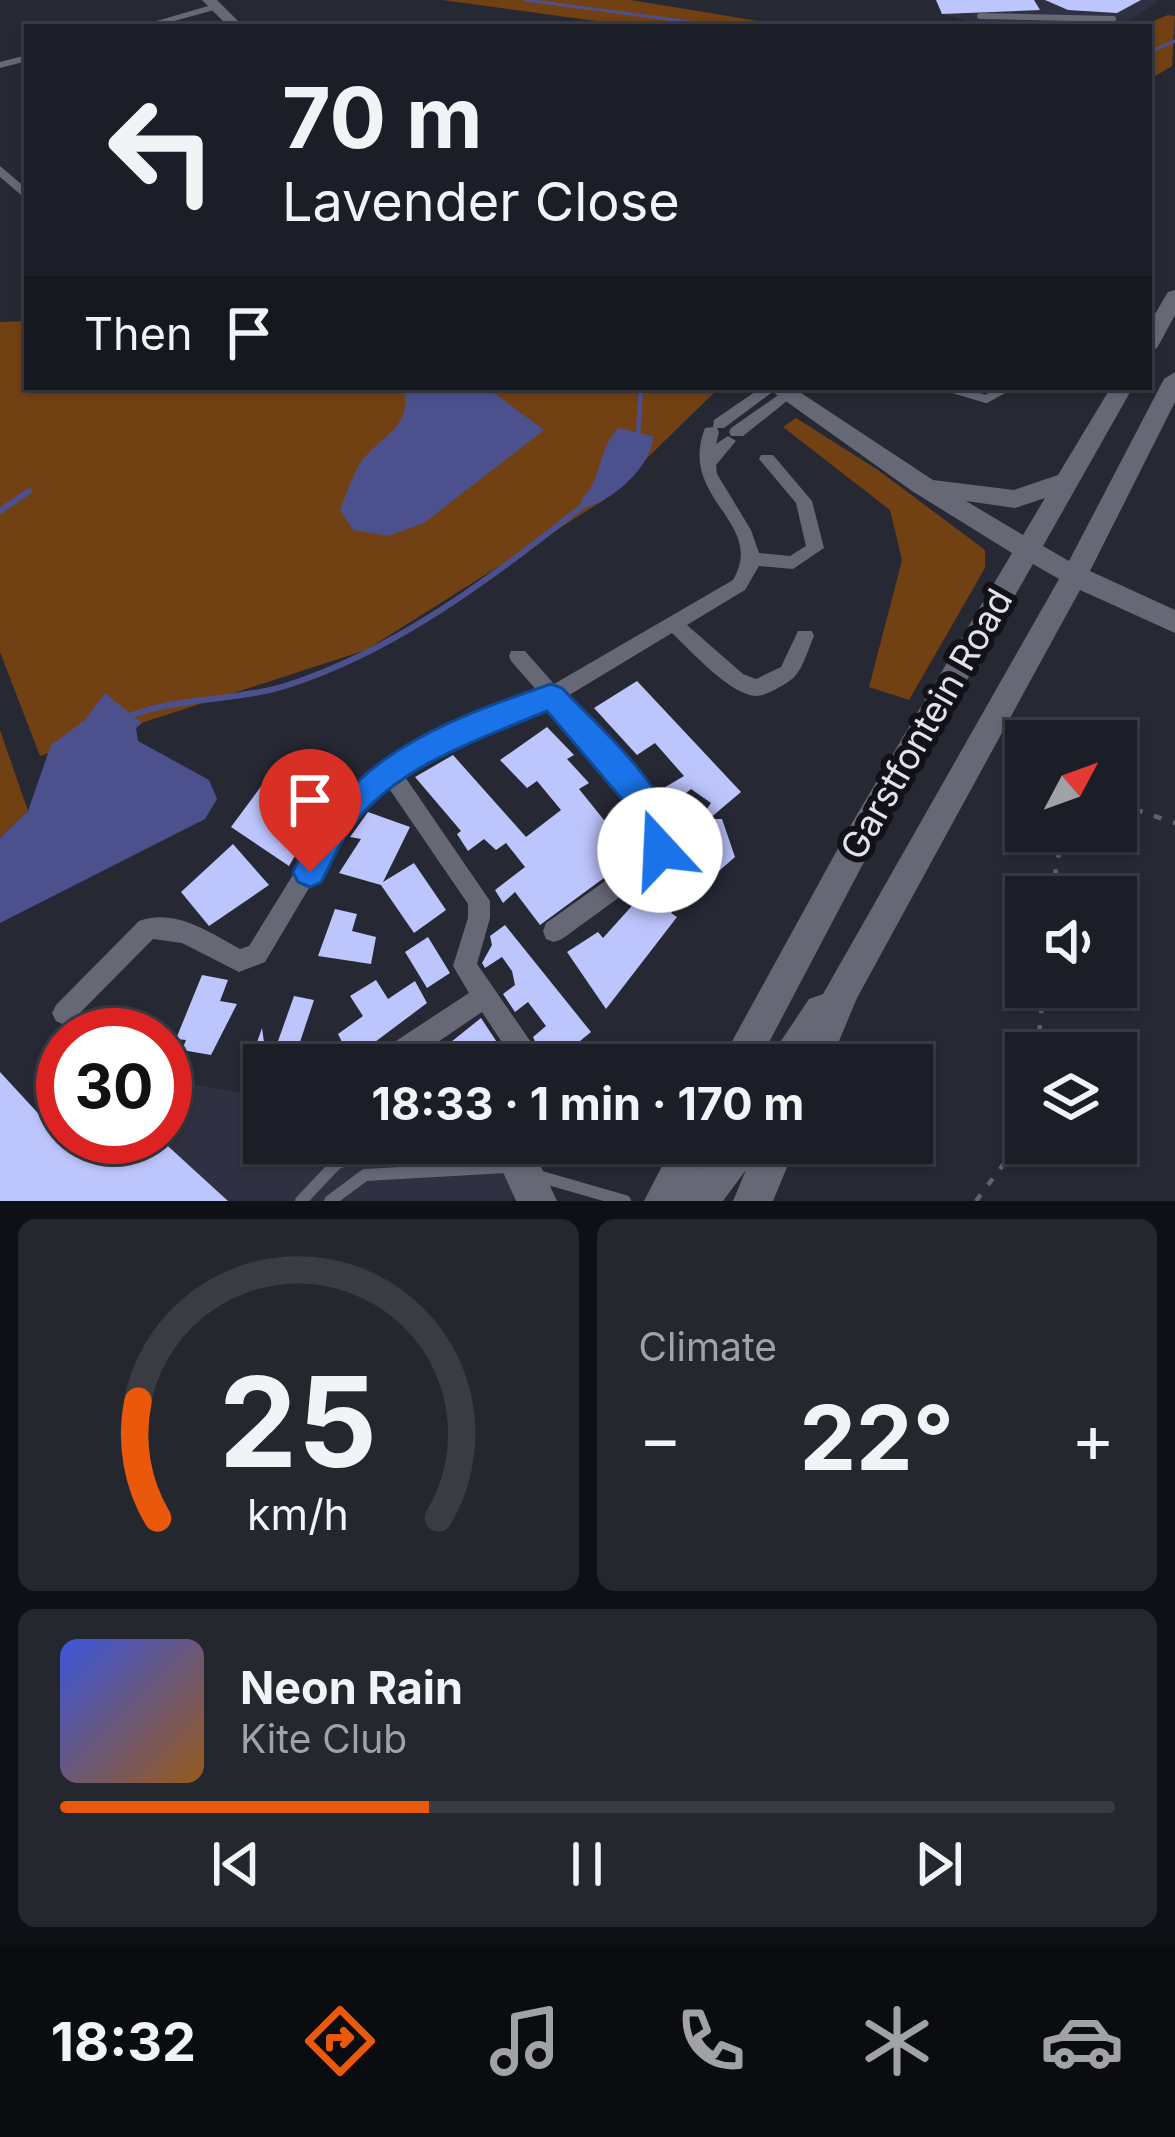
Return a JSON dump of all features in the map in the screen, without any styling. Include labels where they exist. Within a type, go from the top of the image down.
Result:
[{"type":"main road","points":[[212,3],[234,24]]},
{"type":"main road","points":[[1152,338],[1175,296]]},
{"type":"main road","name":"Garstfontein Road","points":[[820,1044],[844,986],[1073,578],[1175,379]]},
{"type":"main road","points":[[784,390],[1023,552],[1175,622]]},
{"type":"main road","name":"Garstfontein Road","points":[[749,1044],[1023,552],[1120,390]]},
{"type":"main road","points":[[920,484],[965,496],[1015,499],[1064,482]]},
{"type":"main road","points":[[799,1044],[844,986]]},
{"type":"main road","points":[[664,1201],[684,1164]]},
{"type":"main road","points":[[684,1201],[716,1183],[728,1164]]},
{"type":"main road","points":[[753,1201],[769,1164]]},
{"type":"street","points":[[150,24],[212,3]]},
{"type":"street","points":[[0,170],[24,193]]},
{"type":"street","points":[[68,1008],[147,929],[165,925],[180,930],[239,961],[257,954],[340,817],[388,771],[551,696],[739,585],[754,560],[749,539],[713,487],[706,465],[724,432],[781,390]]},
{"type":"street","points":[[754,560],[803,560],[811,556],[816,537],[804,501],[767,459]]},
{"type":"street","points":[[674,624],[736,680],[757,688],[788,672],[805,636]]},
{"type":"street","points":[[518,656],[655,813],[660,850],[652,863],[554,931]]},
{"type":"street","points":[[388,771],[479,901],[465,966],[517,1044]]},
{"type":"street","points":[[414,1044],[484,997]]},
{"type":"lane","points":[[980,16],[1113,19]]},
{"type":"lane","points":[[954,390],[984,401],[999,398],[1006,390]]},
{"type":"lane","points":[[301,1201],[335,1164]]},
{"type":"lane","points":[[479,1164],[522,1180],[625,1201]]},
{"type":"lane","points":[[330,1201],[364,1175],[522,1180]]},
{"type":"path","points":[[1137,810],[1175,823]]},
{"type":"path","points":[[976,1201],[1005,1162]]},
{"type":"shaded area","points":[[442,0],[631,0],[777,24],[618,24]]},
{"type":"shaded area","points":[[936,0],[1157,3],[1122,24],[974,22],[942,14]]},
{"type":"shaded area","points":[[1175,16],[1172,66],[1152,78],[1152,24],[1146,24]]},
{"type":"shaded area","points":[[24,321],[24,390],[717,390],[604,500],[366,650],[40,756],[0,652],[0,322]]},
{"type":"shaded area","points":[[796,418],[878,470],[985,550],[985,568],[909,700],[869,687],[902,560],[890,510],[783,427]]},
{"type":"shaded area","points":[[0,730],[28,811],[0,838]]},
{"type":"shaded area","points":[[6,1079],[36,1111],[36,1164],[192,1164],[192,1084],[243,1093],[243,1164],[520,1164],[512,1201],[0,1201],[0,1083]]},
{"type":"water","points":[[403,390],[490,390],[544,430],[424,523],[388,536],[353,530],[340,510],[351,481],[367,455],[399,422]]},
{"type":"water","points":[[619,428],[653,436],[646,459],[616,492],[581,508],[607,444]]},
{"type":"water","points":[[105,693],[142,723],[136,728],[138,741],[209,780],[217,799],[205,819],[0,923],[0,838],[28,811],[51,745],[85,720]]},
{"type":"building","points":[[936,0],[1034,0],[1040,10],[942,14]]},
{"type":"building","points":[[1045,0],[1141,0],[1117,13],[1068,10]]},
{"type":"building","points":[[637,681],[741,792],[709,819],[722,819],[735,857],[671,913],[677,917],[606,1009],[567,952],[598,932],[603,938],[648,888],[649,893],[711,803],[691,789],[674,803],[662,789],[684,776],[655,743],[637,755],[594,708]]},
{"type":"building","points":[[547,727],[574,755],[567,759],[589,783],[579,789],[604,820],[625,803],[642,826],[642,850],[540,925],[515,892],[503,903],[495,890],[525,867],[506,843],[496,850],[484,839],[468,851],[457,834],[461,831],[415,777],[453,755],[526,837],[561,810],[537,781],[527,788],[500,760]]},
{"type":"building","points":[[265,781],[325,804],[289,866],[231,827]]},
{"type":"building","points":[[368,812],[410,827],[383,882],[414,863],[446,910],[414,933],[381,885],[339,873],[361,839],[350,837]]},
{"type":"building","points":[[233,844],[269,885],[209,926],[181,892]]},
{"type":"building","points":[[335,909],[357,914],[352,931],[376,937],[371,964],[318,956]]},
{"type":"building","points":[[505,925],[591,1032],[576,1044],[536,1044],[533,1037],[546,1026],[528,1002],[515,1012],[503,994],[515,985],[512,971],[502,957],[485,968],[482,963],[492,945],[490,936]]},
{"type":"building","points":[[428,937],[450,973],[427,988],[405,952]]},
{"type":"building","points":[[202,975],[228,980],[220,1001],[237,1004],[211,1055],[192,1052],[189,1008]]},
{"type":"building","points":[[376,980],[388,999],[415,981],[427,1003],[372,1044],[343,1044],[338,1034],[363,1016],[350,996]]},
{"type":"building","points":[[294,996],[314,1000],[300,1042],[310,1044],[277,1044]]},
{"type":"building","points":[[481,1018],[498,1044],[448,1044]]},
{"type":"building","points":[[0,1072],[36,1111],[36,1164],[188,1164],[228,1201],[0,1201]]},
{"type":"waterway","points":[[525,0],[705,24]]},
{"type":"waterway","points":[[1152,51],[1175,41]]},
{"type":"waterway","points":[[638,435],[641,390]]},
{"type":"waterway","points":[[0,511],[29,491]]},
{"type":"waterway","points":[[132,715],[285,686],[366,653],[442,610],[583,506]]},
{"type":"route","points":[[310,872],[350,802],[388,771],[448,739],[551,696],[655,813],[660,850]]}]
